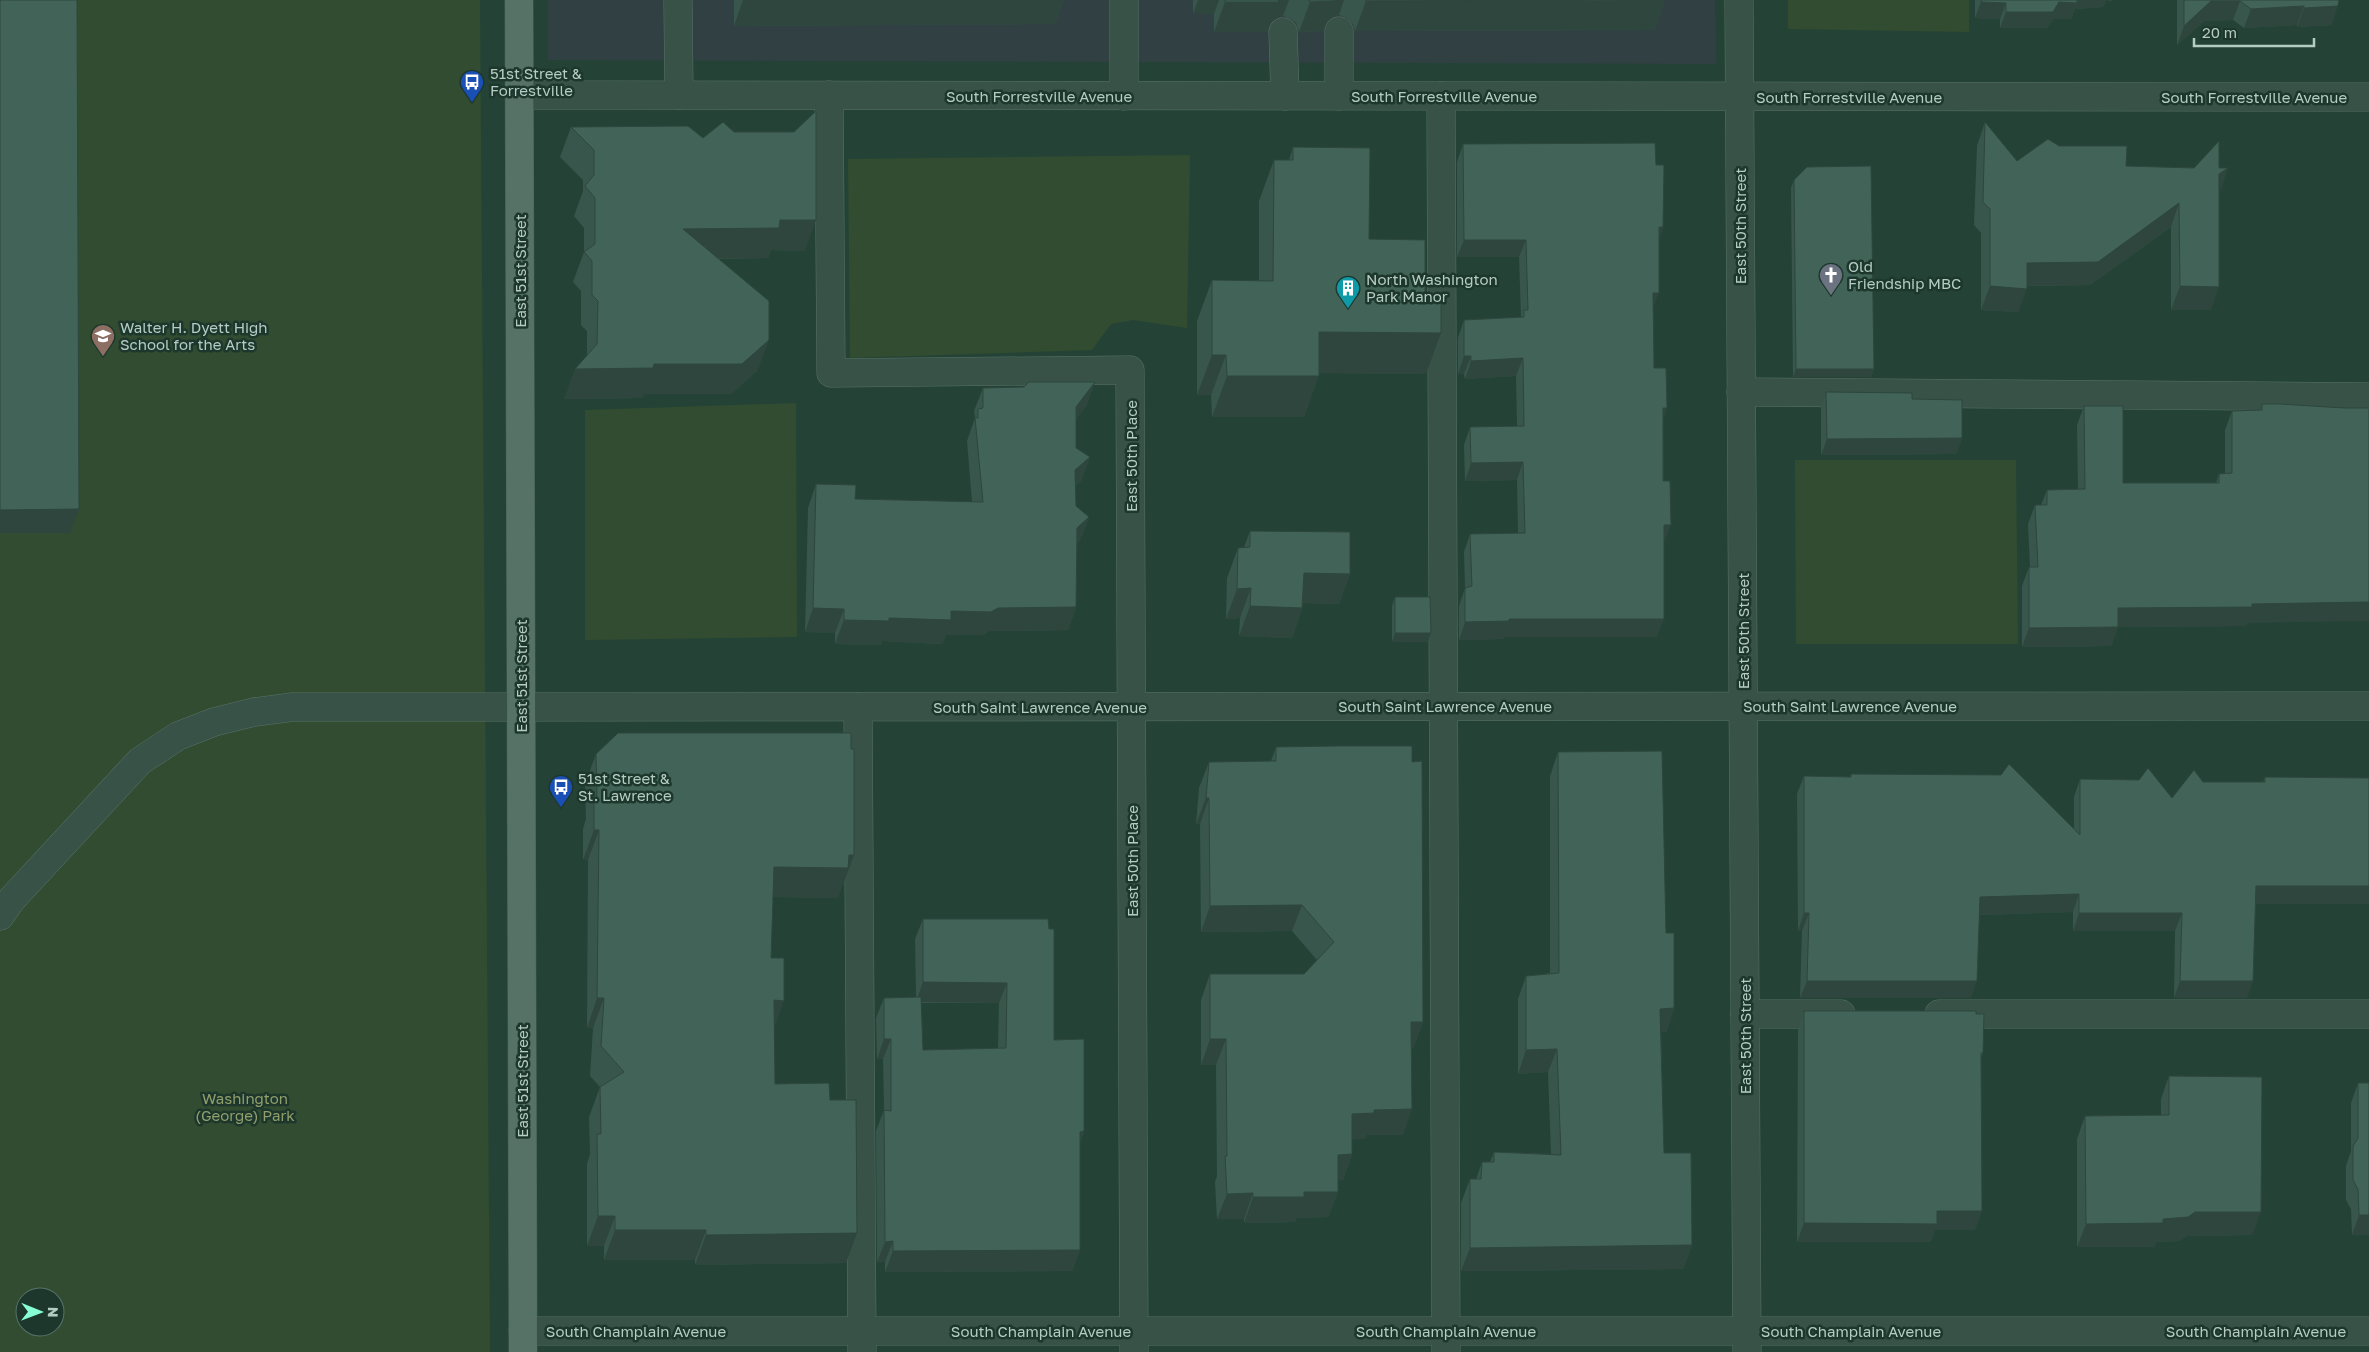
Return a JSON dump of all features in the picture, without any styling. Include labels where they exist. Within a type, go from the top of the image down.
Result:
[{"type":"main road","name":"East 51st Street","points":[[519,0],[523,1341]]},
{"type":"street","points":[[678,0],[679,95]]},
{"type":"street","points":[[1124,0],[1124,96]]},
{"type":"street","name":"East 50th Street","points":[[1739,0],[1747,1342]]},
{"type":"street","points":[[1339,31],[1339,96]]},
{"type":"street","points":[[1283,32],[1285,96]]},
{"type":"street","name":"South Forrestville Avenue","points":[[519,95],[2369,97]]},
{"type":"street","name":"East 50th Place","points":[[829,95],[831,372],[1130,370],[1134,1342]]},
{"type":"street","points":[[1441,96],[1446,1341]]},
{"type":"street","points":[[1741,392],[2369,397]]},
{"type":"street","name":"South Saint Lawrence Avenue","points":[[0,916],[12,899],[140,761],[178,736],[214,722],[254,712],[293,707],[2369,706]]},
{"type":"street","points":[[858,707],[862,1341]]},
{"type":"street","points":[[1745,1014],[1870,1014]]},
{"type":"street","points":[[1910,1014],[2369,1014]]},
{"type":"street","name":"South Champlain Avenue","points":[[523,1341],[1747,1342],[2369,1331]]},
{"type":"shaded area","points":[[548,0],[1715,0],[1716,64],[548,60]]},
{"type":"green space","name":"Washington (George) Park","points":[[0,0],[480,0],[490,1352],[0,1352]]},
{"type":"green space","points":[[1788,0],[1969,0],[1969,32],[1788,29]]},
{"type":"green space","points":[[1190,155],[1187,328],[1133,320],[1111,324],[1092,350],[850,358],[848,159]]},
{"type":"green space","points":[[796,403],[797,637],[585,640],[585,410]]},
{"type":"green space","points":[[1795,460],[2016,460],[2018,644],[1796,644]]},
{"type":"building","points":[[0,0],[77,0],[79,509],[0,510]]},
{"type":"building","points":[[1225,0],[1279,0],[1278,2],[1225,2]]},
{"type":"building","points":[[1309,0],[1335,0],[1310,2]]},
{"type":"building","points":[[1365,0],[1588,0],[1366,1]]},
{"type":"building","points":[[1981,0],[2077,0],[2077,3],[2059,2],[2053,12],[2006,12],[2006,3],[1981,2]]},
{"type":"building","points":[[2184,0],[2339,0],[2338,6],[2251,9],[2240,1],[2211,1],[2184,26]]},
{"type":"building","points":[[816,111],[816,220],[780,220],[779,228],[683,229],[769,301],[769,340],[742,364],[654,364],[653,368],[575,369],[597,344],[598,301],[592,295],[592,261],[584,252],[595,244],[595,198],[585,186],[594,175],[594,150],[571,127],[688,126],[703,138],[723,122],[734,132],[794,132]]},
{"type":"building","points":[[1985,122],[2017,161],[2048,139],[2059,146],[2127,146],[2126,166],[2194,168],[2219,141],[2219,168],[2228,168],[2219,174],[2219,287],[2180,286],[2179,203],[2098,262],[2027,263],[2027,289],[1990,286],[1990,209],[1983,202]]},
{"type":"building","points":[[1655,143],[1656,165],[1664,165],[1663,227],[1659,227],[1659,293],[1653,293],[1654,368],[1666,368],[1667,408],[1663,408],[1663,481],[1670,481],[1671,525],[1664,525],[1664,619],[1509,619],[1509,621],[1465,622],[1465,588],[1472,586],[1470,534],[1525,533],[1523,462],[1471,463],[1470,427],[1524,426],[1523,358],[1471,361],[1471,356],[1464,356],[1464,320],[1524,317],[1524,310],[1528,310],[1526,240],[1464,240],[1463,144]]},
{"type":"building","name":"North Washington Park Manor","points":[[1293,147],[1370,148],[1369,239],[1425,240],[1425,300],[1441,299],[1441,333],[1319,332],[1319,376],[1227,376],[1226,355],[1212,355],[1212,280],[1273,281],[1274,160],[1293,160]]},
{"type":"building","name":"Old Friendship MBC","points":[[1871,166],[1874,369],[1796,369],[1794,180],[1807,167]]},
{"type":"building","points":[[1029,382],[1095,382],[1076,407],[1076,448],[1090,457],[1075,470],[1076,506],[1089,517],[1077,528],[1076,607],[998,608],[991,612],[951,611],[951,620],[889,618],[889,621],[844,620],[844,609],[813,608],[816,484],[856,485],[855,499],[983,502],[975,418],[978,418],[978,409],[983,408],[983,388],[1024,387]]},
{"type":"building","points":[[1826,392],[1912,393],[1912,399],[1962,400],[1962,438],[1827,439]]},
{"type":"building","points":[[2262,404],[2369,408],[2369,602],[2252,604],[2252,607],[2118,608],[2118,627],[2029,628],[2029,567],[2038,567],[2035,505],[2047,505],[2047,490],[2085,489],[2084,406],[2123,406],[2123,483],[2219,483],[2219,474],[2232,473],[2232,411],[2262,410]]},
{"type":"building","points":[[1250,531],[1350,532],[1350,574],[1304,573],[1302,608],[1250,606],[1251,588],[1237,589],[1238,548],[1250,547]]},
{"type":"building","points":[[1395,597],[1430,597],[1431,633],[1395,633]]},
{"type":"building","points":[[618,733],[851,733],[851,749],[854,749],[854,855],[849,855],[848,868],[774,867],[771,958],[784,958],[784,1001],[774,1000],[775,1084],[829,1083],[830,1100],[856,1100],[857,1233],[706,1235],[706,1230],[615,1230],[615,1216],[598,1216],[597,1134],[601,1134],[600,1087],[624,1072],[601,1046],[604,998],[597,998],[599,830],[594,830],[594,799],[597,799],[596,754]]},
{"type":"building","points":[[1412,746],[1412,762],[1422,761],[1423,1022],[1411,1022],[1412,1109],[1374,1110],[1374,1113],[1352,1114],[1352,1154],[1338,1155],[1338,1192],[1304,1192],[1304,1197],[1253,1197],[1253,1193],[1227,1194],[1225,1156],[1227,1156],[1226,1039],[1210,1039],[1210,974],[1304,974],[1334,942],[1302,905],[1210,906],[1209,798],[1206,798],[1209,762],[1276,761],[1276,747]]},
{"type":"building","points":[[1662,751],[1666,933],[1674,933],[1674,1008],[1660,1009],[1664,1153],[1691,1153],[1692,1245],[1470,1248],[1470,1179],[1481,1179],[1482,1162],[1494,1162],[1494,1152],[1561,1155],[1557,1049],[1526,1050],[1526,976],[1559,973],[1558,752]]},
{"type":"building","points":[[2009,764],[2080,835],[2080,779],[2139,780],[2148,768],[2172,798],[2194,770],[2203,782],[2265,782],[2265,777],[2369,778],[2369,886],[2256,886],[2253,981],[2180,981],[2182,913],[2079,913],[2079,894],[1980,897],[1977,981],[1807,981],[1809,913],[1804,913],[1804,776],[1851,777],[1851,774],[2001,775]]},
{"type":"building","points":[[923,919],[1048,919],[1049,929],[1054,929],[1054,1040],[1084,1039],[1084,1131],[1080,1132],[1080,1250],[893,1251],[893,1241],[885,1242],[884,1110],[891,1111],[891,1039],[884,1039],[884,998],[921,997],[923,1050],[1006,1048],[1007,983],[923,982]]},
{"type":"building","points":[[1804,1011],[1976,1011],[1976,1014],[1984,1014],[1983,1053],[1981,1053],[1982,1211],[1937,1211],[1937,1224],[1804,1223]]},
{"type":"building","points":[[2169,1076],[2262,1077],[2261,1212],[2195,1212],[2188,1217],[2163,1219],[2163,1223],[2086,1224],[2085,1116],[2169,1115]]},
{"type":"building","points":[[2358,1083],[2369,1083],[2369,1215],[2359,1215],[2358,1189],[2353,1180],[2353,1146],[2358,1138]]},
{"type":"place","name":"51st Street & Forrestville","points":[[472,103]]},
{"type":"place","name":"Old Friendship MBC","points":[[1831,296]]},
{"type":"place","name":"North Washington Park Manor","points":[[1348,309]]},
{"type":"place","name":"Walter H. Dyett High School for the Arts","points":[[103,357]]},
{"type":"place","name":"51st Street & St. Lawrence","points":[[561,808]]}]
